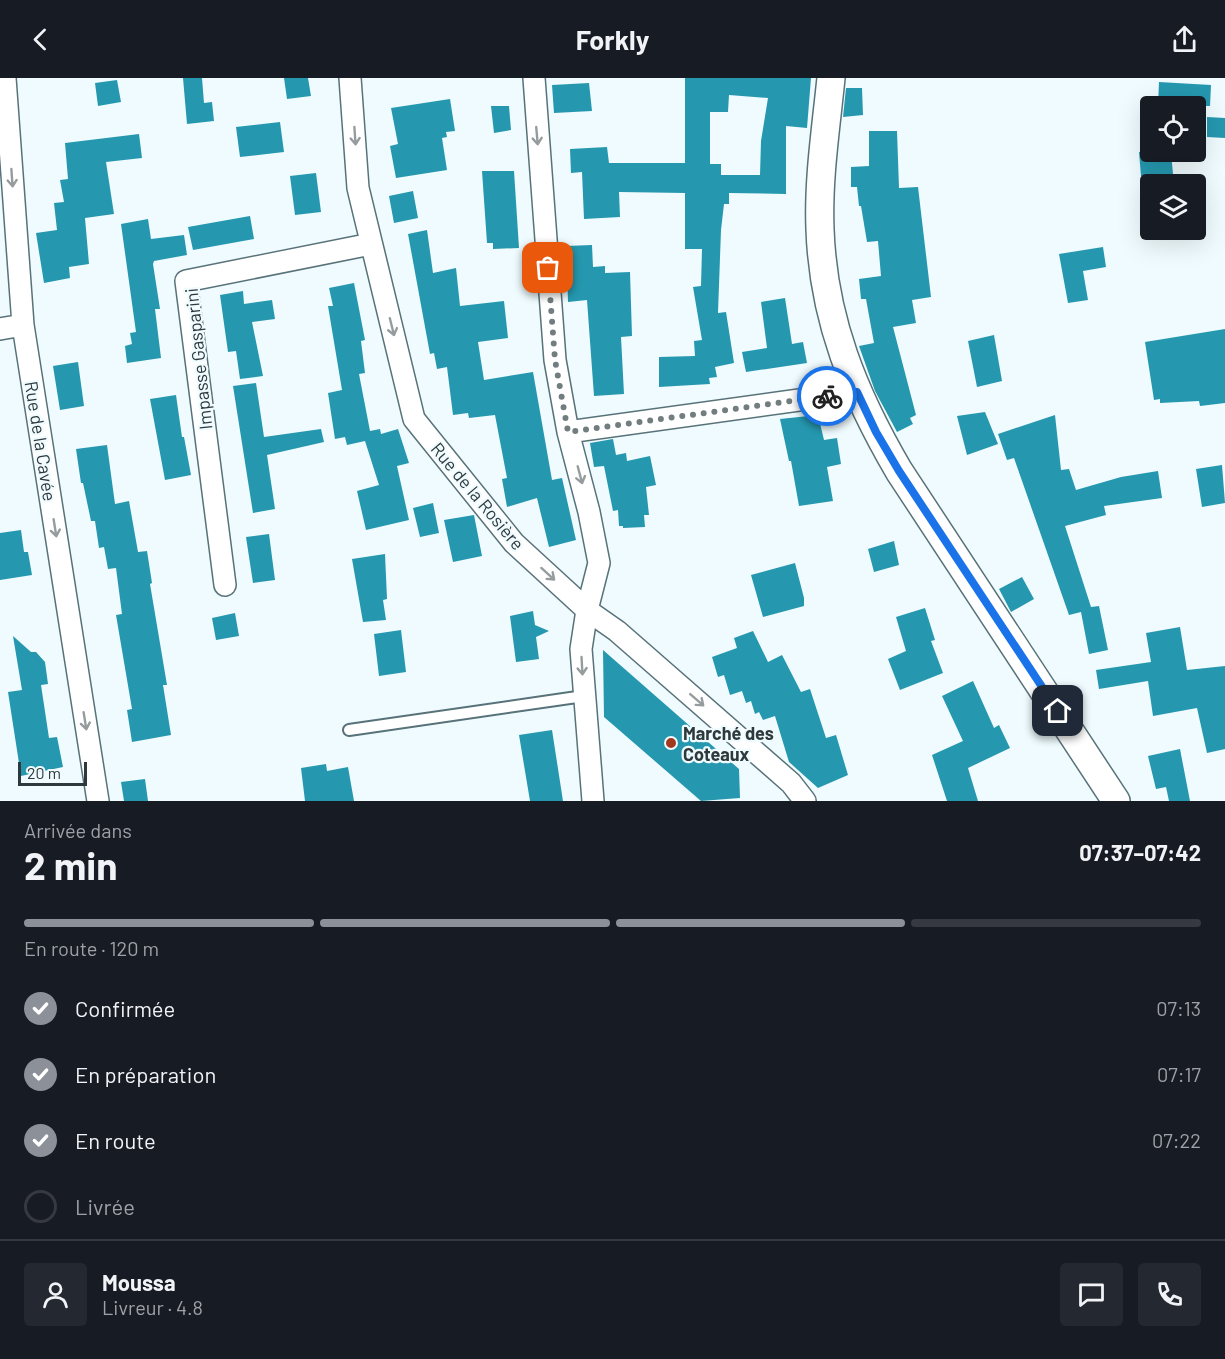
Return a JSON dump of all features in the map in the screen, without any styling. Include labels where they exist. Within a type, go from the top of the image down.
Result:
[{"type":"street","name":"Rue de la Cavée","points":[[5,78],[23,325],[98,801]]},
{"type":"street","name":"Rue de la Rosière","points":[[350,78],[358,188],[414,419],[514,543],[587,610],[617,631],[782,775],[805,801]]},
{"type":"street","points":[[534,78],[555,360],[568,432],[589,512],[599,563],[587,610],[581,649],[593,801]]},
{"type":"street","points":[[831,78],[820,192],[822,260],[829,304],[839,343],[857,392],[876,432],[899,471],[1116,801]]},
{"type":"street","name":"Impasse Gasparini","points":[[225,585],[186,281],[371,244]]},
{"type":"street","points":[[0,329],[23,325]]},
{"type":"street","points":[[568,432],[857,392]]},
{"type":"lane","points":[[348,730],[584,696]]},
{"type":"building","points":[[183,78],[202,78],[204,103],[212,102],[214,121],[187,124]]},
{"type":"building","points":[[284,78],[308,78],[311,96],[287,99]]},
{"type":"building","points":[[685,78],[811,78],[807,128],[786,126],[786,194],[729,193],[729,204],[724,204],[718,313],[726,312],[734,363],[715,367],[717,377],[709,378],[710,384],[659,387],[659,357],[695,356],[694,341],[702,340],[693,287],[701,286],[702,249],[685,249],[685,193],[619,192],[620,217],[584,219],[582,172],[571,173],[570,149],[607,147],[609,163],[685,163]],"holes":[[[729,95],[768,98],[761,141],[760,175],[721,175],[721,164],[710,164],[710,112],[728,112]]]},
{"type":"building","points":[[117,80],[121,102],[98,106],[95,83]]},
{"type":"building","points":[[1159,82],[1211,85],[1210,106],[1206,106],[1206,96],[1158,96]]},
{"type":"building","points":[[589,83],[592,111],[554,113],[552,85]]},
{"type":"building","points":[[846,88],[862,88],[863,115],[843,117]]},
{"type":"building","points":[[450,99],[455,131],[446,132],[447,137],[442,138],[447,170],[396,178],[390,146],[398,144],[391,108]]},
{"type":"building","points":[[491,106],[509,106],[511,130],[494,133]]},
{"type":"building","points":[[1207,117],[1225,118],[1225,138],[1207,137]]},
{"type":"building","points":[[280,122],[284,152],[240,157],[236,127]]},
{"type":"building","points":[[869,131],[897,131],[899,188],[918,187],[931,297],[912,300],[916,323],[893,327],[916,415],[910,418],[913,424],[897,432],[875,391],[859,346],[874,343],[866,299],[861,299],[859,279],[881,276],[878,241],[867,242],[857,187],[851,187],[851,167],[869,166]]},
{"type":"building","points":[[139,134],[142,158],[106,162],[114,214],[85,218],[89,264],[69,267],[70,278],[44,283],[36,233],[57,230],[54,203],[64,202],[60,180],[68,179],[65,143]]},
{"type":"building","points":[[1139,152],[1140,162],[1172,162],[1173,174],[1141,174]]},
{"type":"building","points":[[482,171],[514,171],[519,248],[493,249],[493,243],[487,243]]},
{"type":"building","points":[[316,173],[321,212],[295,215],[290,176]]},
{"type":"building","points":[[413,191],[418,218],[394,223],[389,196]]},
{"type":"building","points":[[250,216],[254,239],[193,250],[188,227]]},
{"type":"building","points":[[148,219],[151,239],[184,235],[187,255],[154,261],[153,264],[160,309],[155,309],[161,358],[127,363],[125,346],[132,344],[130,333],[136,332],[121,224]]},
{"type":"building","points":[[427,230],[433,273],[456,268],[460,306],[504,301],[508,338],[478,342],[484,380],[533,372],[552,480],[562,478],[576,540],[549,547],[537,498],[507,507],[502,479],[507,478],[495,415],[469,418],[468,413],[453,415],[447,367],[437,369],[434,353],[430,354],[408,234]]},
{"type":"building","points":[[592,245],[593,267],[605,266],[605,273],[630,272],[632,336],[621,337],[624,394],[594,396],[587,300],[568,302],[566,246]]},
{"type":"building","points":[[1103,247],[1106,267],[1083,271],[1088,300],[1068,303],[1059,254]]},
{"type":"building","points":[[354,283],[365,340],[361,341],[365,373],[359,374],[370,431],[380,429],[381,434],[398,429],[409,463],[397,466],[409,520],[366,530],[357,491],[379,485],[365,441],[347,445],[345,437],[335,439],[328,393],[342,390],[328,306],[333,306],[329,288]]},
{"type":"building","points":[[243,291],[244,304],[272,300],[275,319],[252,322],[263,376],[240,379],[236,351],[228,352],[220,295]]},
{"type":"building","points":[[785,298],[792,344],[803,342],[807,363],[746,372],[742,352],[767,348],[761,302]]},
{"type":"building","points":[[1225,329],[1225,403],[1200,406],[1199,401],[1160,403],[1160,399],[1154,400],[1145,342]]},
{"type":"building","points":[[994,335],[1002,381],[977,387],[968,341]]},
{"type":"building","points":[[78,362],[84,406],[60,410],[53,366]]},
{"type":"building","points":[[256,383],[264,437],[321,429],[324,442],[267,455],[275,509],[253,513],[233,386]]},
{"type":"building","points":[[176,395],[182,437],[184,437],[191,475],[165,480],[150,399]]},
{"type":"building","points":[[985,412],[998,444],[967,455],[957,416]]},
{"type":"building","points":[[818,415],[824,440],[837,438],[841,464],[827,467],[833,501],[799,506],[780,419]]},
{"type":"building","points":[[1055,415],[1061,470],[1069,469],[1076,490],[1121,477],[1158,471],[1162,498],[1104,506],[1106,515],[1065,526],[1091,607],[1099,606],[1108,650],[1089,654],[1081,612],[1069,615],[1014,458],[1007,460],[998,434]]},
{"type":"building","points":[[613,439],[616,455],[626,453],[627,461],[650,456],[656,485],[646,487],[649,515],[644,515],[645,527],[623,528],[619,526],[618,510],[613,511],[604,466],[594,467],[590,443]]},
{"type":"building","points":[[107,445],[115,504],[129,501],[138,552],[147,551],[152,583],[150,584],[167,685],[163,685],[171,735],[132,742],[127,710],[132,709],[116,615],[122,614],[116,568],[108,569],[104,547],[99,548],[95,521],[91,521],[83,483],[81,483],[76,449]]},
{"type":"building","points":[[1222,465],[1225,503],[1202,507],[1196,469]]},
{"type":"building","points":[[433,503],[439,533],[420,537],[413,508]]},
{"type":"building","points":[[474,515],[482,556],[453,562],[444,520]]},
{"type":"building","points":[[21,530],[24,552],[28,552],[32,575],[0,580],[0,533]]},
{"type":"building","points":[[269,534],[275,580],[253,583],[246,537]]},
{"type":"building","points":[[894,541],[899,565],[874,572],[868,549]]},
{"type":"building","points":[[385,554],[387,599],[383,600],[386,620],[363,622],[352,559]]},
{"type":"building","points":[[795,563],[804,606],[763,617],[751,575]]},
{"type":"building","points":[[1022,577],[1034,599],[1011,612],[999,589]]},
{"type":"building","points":[[925,608],[935,640],[931,641],[943,673],[900,690],[888,659],[906,651],[896,617]]},
{"type":"building","points":[[533,611],[535,625],[549,631],[536,637],[539,659],[516,662],[510,616]]},
{"type":"building","points":[[235,613],[239,636],[216,640],[212,618]]},
{"type":"building","points":[[1180,627],[1187,670],[1225,666],[1225,749],[1207,753],[1197,708],[1153,716],[1148,681],[1099,689],[1096,670],[1151,662],[1146,633]]},
{"type":"building","points":[[401,630],[406,672],[379,676],[374,634]]},
{"type":"building","points":[[753,631],[768,662],[782,655],[801,692],[810,689],[826,738],[836,735],[848,775],[818,788],[789,762],[775,716],[763,720],[759,712],[755,714],[751,701],[746,703],[742,691],[730,695],[724,675],[718,677],[712,657],[737,648],[734,638]]},
{"type":"building","points":[[13,636],[31,652],[36,652],[45,662],[48,684],[41,685],[49,738],[57,737],[63,767],[21,776],[8,692],[22,690]]},
{"type":"building","name":"Marché des Coteaux","points":[[603,650],[739,769],[740,798],[701,801],[604,717]]},
{"type":"building","points":[[973,681],[994,728],[999,725],[1010,748],[968,768],[978,801],[947,801],[932,755],[963,741],[942,696]]},
{"type":"building","points":[[552,730],[563,801],[530,801],[519,735]]},
{"type":"building","points":[[1180,749],[1190,801],[1169,801],[1166,787],[1156,789],[1148,756]]},
{"type":"building","points":[[326,764],[327,771],[348,767],[354,801],[305,801],[301,768]]},
{"type":"building","points":[[145,779],[148,801],[124,801],[121,782]]},
{"type":"way so far","points":[[548,268],[555,360],[568,432],[827,396]]},
{"type":"place","name":"Marché des Coteaux","points":[[671,743]]},
{"type":"route","points":[[827,396],[857,392],[876,432],[899,471],[1058,711]]}]
